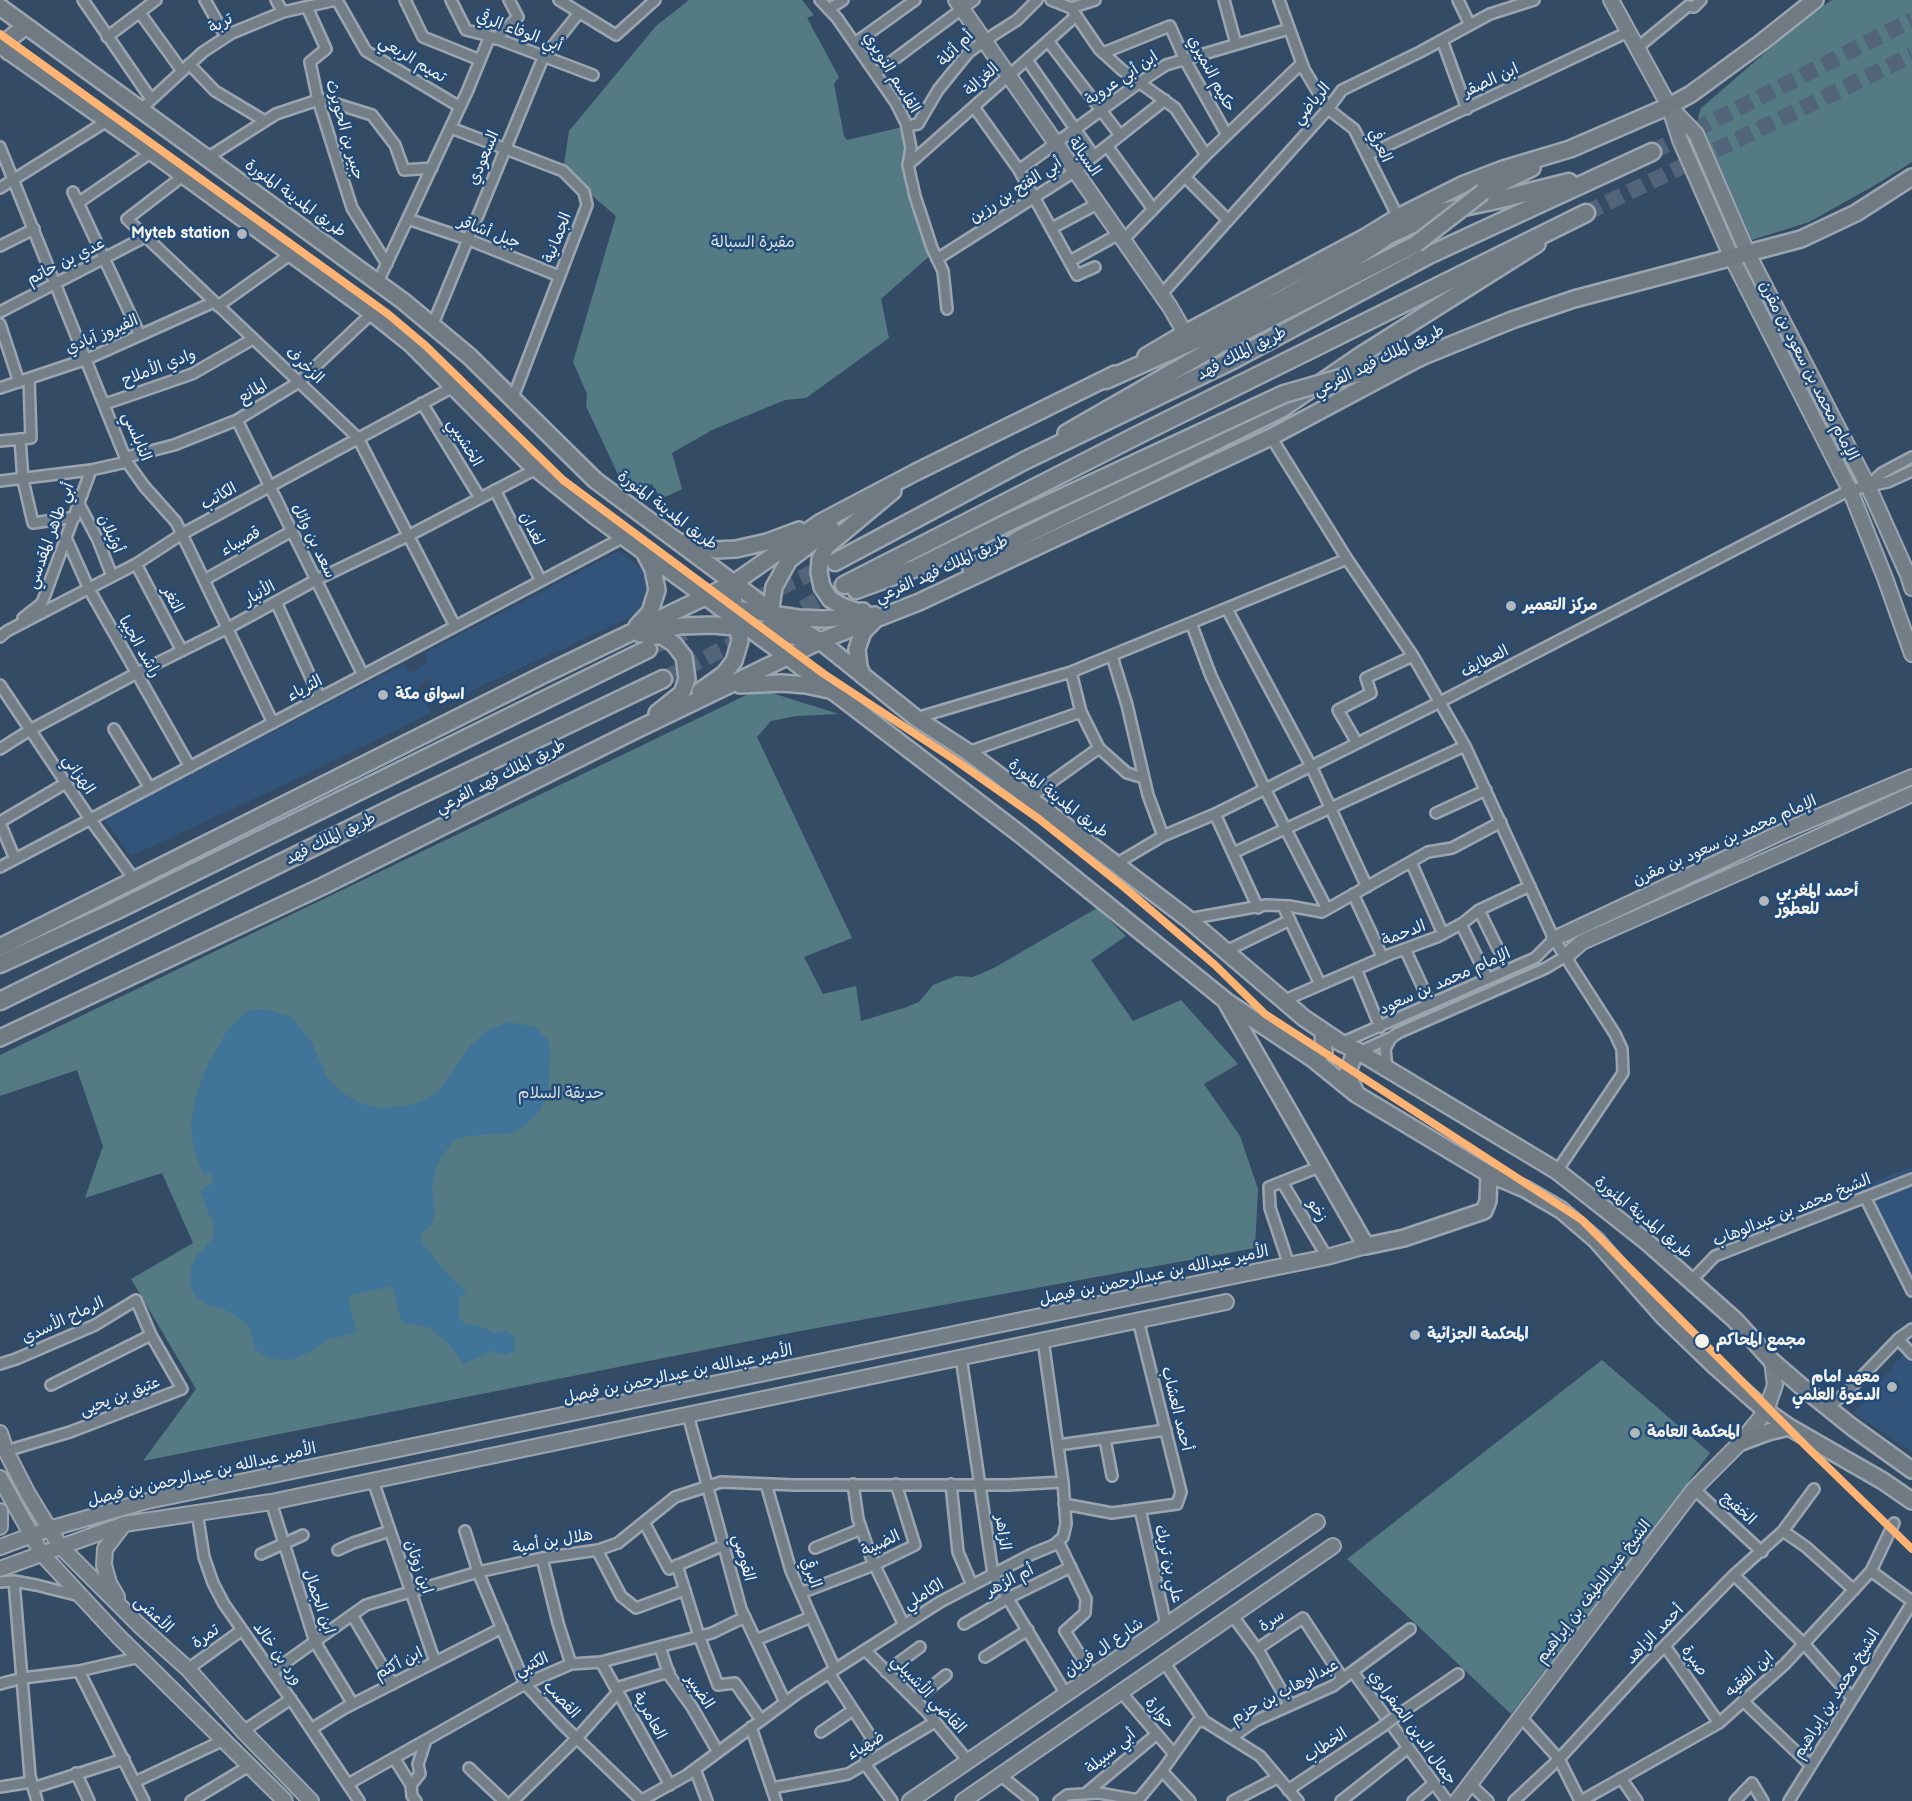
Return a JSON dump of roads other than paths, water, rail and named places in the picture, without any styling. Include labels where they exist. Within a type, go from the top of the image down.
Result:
[{"type":"highway","name":"طريق الملك فهد","points":[[835,562],[1024,461],[1233,360],[1429,255],[1652,152],[1574,181],[1440,212],[1389,235],[1344,265],[1281,300],[1106,380]]},
{"type":"highway","name":"طريق الملك فهد","points":[[1421,357],[1284,394],[1009,522],[916,568],[850,588],[1147,431],[1586,213]]},
{"type":"highway","name":"طريق الملك فهد","points":[[0,964],[115,911],[648,648]]},
{"type":"highway","name":"طريق الملك فهد","points":[[0,1001],[401,804],[663,679]]},
{"type":"main road","points":[[1024,461],[1058,438],[1219,345],[1416,244],[1483,192],[1570,149],[1669,106],[1691,94],[1815,0]]},
{"type":"main road","name":"الإمام محمد بن سعود بن مقرن","points":[[1613,1],[1669,106],[1680,140],[1732,258],[1850,490],[1912,654]]},
{"type":"main road","name":"السبالة","points":[[959,4],[1185,333]]},
{"type":"main road","name":"طريق المدينة المنورة","points":[[0,7],[146,104],[207,158],[433,324],[469,356],[595,480],[773,614],[820,641],[915,718],[968,752],[1029,798],[1188,920],[1304,1018],[1341,1043],[1387,1068],[1557,1171],[1647,1242],[1735,1320],[1772,1361],[1827,1408],[1912,1470]]},
{"type":"main road","points":[[26,26],[9,39],[5,49],[372,313],[411,344],[536,469],[704,597],[789,657],[1021,835],[1225,1000],[1313,1059],[1356,1094],[1489,1174],[1525,1189],[1570,1218],[1596,1240],[1662,1315],[1766,1411],[1789,1427],[1883,1481],[1912,1501]]},
{"type":"main road","name":"الإمام محمد بن سعود بن مقرن","points":[[1669,106],[1696,134],[1748,254],[1868,486],[1912,588]]},
{"type":"main road","points":[[0,947],[632,631],[734,583],[821,522],[916,472],[1106,380],[1185,333],[1368,236],[1398,217],[1464,184],[1503,169],[1570,149]]},
{"type":"main road","name":"طريق الملك فهد الفرعي","points":[[0,1040],[23,1027],[323,886],[820,641],[919,602],[1271,437],[1421,357],[1574,298],[1801,239],[1856,213],[1912,177]]},
{"type":"main road","points":[[596,649],[645,632],[681,626],[739,621],[773,614],[824,619],[881,615],[919,602],[1020,538],[1282,409],[1361,355],[1586,213]]},
{"type":"main road","points":[[916,472],[827,546],[820,559],[819,572],[822,586],[830,598],[842,606],[859,612],[919,602]]},
{"type":"main road","points":[[789,657],[773,632],[773,614],[774,587],[789,560],[821,534],[916,472]]},
{"type":"main road","points":[[671,537],[701,548],[736,549],[767,542],[821,522]]},
{"type":"main road","points":[[632,631],[651,612],[656,599],[656,581],[645,553]]},
{"type":"main road","points":[[636,730],[724,674],[734,661],[740,641],[734,583]]},
{"type":"main road","points":[[863,676],[859,667],[857,649],[863,632],[876,619]]},
{"type":"main road","points":[[739,621],[773,632],[820,641]]},
{"type":"main road","points":[[596,649],[646,636],[662,636],[674,644],[684,657],[687,679],[682,693],[636,730]]},
{"type":"main road","points":[[728,686],[782,683],[833,691]]},
{"type":"main road","name":"الإمام محمد بن سعود بن مقرن","points":[[1554,939],[1782,832],[1912,777]]},
{"type":"main road","name":"الإمام محمد بن سعود بن مقرن","points":[[1566,956],[1582,942],[1912,794]]},
{"type":"main road","points":[[1225,1000],[1366,1246],[1404,1238],[1484,1211],[1488,1201],[1489,1174]]},
{"type":"main road","points":[[1313,1059],[1324,1052],[1323,1031]]},
{"type":"main road","points":[[1356,1094],[1347,1074],[1358,1051]]},
{"type":"main road","name":"الأمير عبدالله بن عبدالرحمن بن فيصل","points":[[0,1547],[49,1529],[143,1502],[1289,1265],[1366,1246]]},
{"type":"main road","name":"الأمير عبدالله بن عبدالرحمن بن فيصل","points":[[0,1569],[124,1524],[271,1502],[1226,1302]]},
{"type":"main road","points":[[1766,1411],[1775,1384],[1772,1361]]},
{"type":"main road","name":"الشيخ عبداللطيف بن إبراهيم","points":[[1457,1801],[1694,1489],[1741,1442],[1766,1411]]},
{"type":"main road","points":[[1741,1442],[1789,1427]]},
{"type":"main road","name":"الأعشى","points":[[0,1432],[6,1451],[60,1546],[139,1625],[188,1669],[243,1731],[311,1801]]},
{"type":"main road","points":[[0,1482],[42,1554],[140,1657],[285,1801]]},
{"type":"main road","points":[[0,1511],[0,1527]]},
{"type":"main road","name":"شارع ال فريان","points":[[910,1801],[1317,1522]]},
{"type":"main road","points":[[124,1524],[105,1549],[104,1565],[109,1583],[116,1595],[139,1625]]},
{"type":"main road","points":[[963,1801],[1333,1546]]},
{"type":"street","points":[[107,37],[156,0]]},
{"type":"street","points":[[205,0],[226,38]]},
{"type":"street","points":[[276,0],[283,12]]},
{"type":"street","name":"تربة","points":[[146,104],[203,52],[226,38],[283,12],[336,0]]},
{"type":"street","name":"تميم الربعي","points":[[336,0],[366,51],[460,107]]},
{"type":"street","points":[[405,0],[423,37],[480,60]]},
{"type":"street","name":"أبي الوفاء الرقي","points":[[451,0],[466,30],[593,75]]},
{"type":"street","points":[[378,282],[451,128],[480,60],[493,38],[518,17],[509,0]]},
{"type":"street","points":[[559,0],[616,35],[655,0]]},
{"type":"street","name":"القاسم النويري","points":[[820,0],[855,43],[896,103],[907,126],[911,148],[908,165],[915,196],[943,271],[947,309]]},
{"type":"street","points":[[829,9],[843,0]]},
{"type":"street","points":[[855,43],[915,0]]},
{"type":"street","points":[[876,74],[959,4],[974,0]]},
{"type":"street","name":"أم أثلة","points":[[907,126],[918,124],[938,90],[958,65],[984,41],[1017,20],[1037,0]]},
{"type":"street","points":[[1051,0],[1074,12],[1103,53],[1175,108],[1206,155]]},
{"type":"street","name":"الغزالة","points":[[908,165],[1048,41],[1074,12],[1095,0]]},
{"type":"street","points":[[1224,0],[1236,44]]},
{"type":"street","points":[[1458,0],[1470,25]]},
{"type":"street","name":"الرياضي","points":[[1161,295],[1328,109],[1342,90],[1490,14],[1534,0]]},
{"type":"street","points":[[1637,48],[1688,6],[1694,7],[1701,0]]},
{"type":"street","points":[[85,1],[146,104]]},
{"type":"street","name":"العرفي","points":[[1281,1],[1302,63],[1328,109],[1354,129],[1398,217]]},
{"type":"street","name":"جبير بن الحويرث","points":[[307,7],[326,49],[310,62],[352,208],[387,264]]},
{"type":"street","points":[[140,13],[186,68],[215,91],[265,121]]},
{"type":"street","name":"السعودي","points":[[433,324],[543,57],[579,13]]},
{"type":"street","name":"حكيم النميري","points":[[1103,53],[1170,26],[1185,60],[1227,135]]},
{"type":"street","name":"ابن أبي عروبة","points":[[1019,170],[1166,65],[1289,29]]},
{"type":"street","name":"ابن الصقر","points":[[1367,155],[1628,32]]},
{"type":"street","points":[[1442,40],[1467,109]]},
{"type":"street","points":[[1048,41],[1120,135]]},
{"type":"street","points":[[1027,60],[1094,156]]},
{"type":"street","points":[[1070,261],[1121,237],[1153,209],[1302,63]]},
{"type":"street","points":[[207,158],[276,114],[320,100],[372,115],[395,145],[404,170],[432,168]]},
{"type":"street","name":"أبي الفتح بن رزين","points":[[937,259],[1074,172],[1165,100]]},
{"type":"street","points":[[974,107],[1019,170],[1077,275],[1095,267]]},
{"type":"street","points":[[0,188],[107,121]]},
{"type":"street","name":"الجمانية","points":[[451,128],[563,171],[584,192],[587,205],[512,400]]},
{"type":"street","points":[[1107,146],[1153,209]]},
{"type":"street","name":"النابلسي","points":[[0,147],[127,460],[144,486],[176,522],[273,723]]},
{"type":"street","points":[[78,203],[152,153]]},
{"type":"street","name":"الزخرف","points":[[183,176],[127,219],[358,438],[455,626]]},
{"type":"street","points":[[1185,177],[1228,220]]},
{"type":"street","points":[[73,192],[140,335]]},
{"type":"street","points":[[1052,228],[1097,204]]},
{"type":"street","name":"جبل أشاقر","points":[[408,219],[467,239],[559,276]]},
{"type":"street","points":[[0,246],[34,228]]},
{"type":"street","name":"عدي بن حاتم","points":[[0,312],[145,237]]},
{"type":"street","name":"الفيروز آبادي","points":[[0,388],[87,359],[216,304],[291,254]]},
{"type":"street","name":"المانع","points":[[0,481],[91,471],[174,445],[237,420],[298,382],[372,313]]},
{"type":"street","points":[[0,324],[24,380],[31,438],[0,439]]},
{"type":"street","name":"وادي الأملاح","points":[[105,404],[192,374],[253,339]]},
{"type":"street","name":"الكاتب","points":[[4,634],[136,564],[182,534],[453,387]]},
{"type":"street","name":"الخشيبي","points":[[422,404],[480,498]]},
{"type":"street","name":"سعد بن وائل","points":[[237,420],[363,675]]},
{"type":"street","points":[[1271,437],[1347,559],[1413,656],[1440,702],[1465,746],[1554,939],[1615,1034],[1623,1056],[1623,1074],[1557,1171]]},
{"type":"street","name":"أوثيلان","points":[[20,439],[23,480],[33,524],[75,517]]},
{"type":"street","name":"العطايف","points":[[1868,486],[1882,473],[1912,457]]},
{"type":"street","name":"الأنبار","points":[[0,749],[30,730],[137,673],[536,469]]},
{"type":"street","name":"أبي طاهر المقدسي","points":[[4,634],[42,603],[91,471]]},
{"type":"street","name":"العطايف","points":[[1114,865],[1163,836],[1215,814],[1440,702],[1850,490],[1888,482],[1912,471]]},
{"type":"street","name":"لغدان","points":[[495,490],[541,581]]},
{"type":"street","name":"أوثيلان","points":[[79,504],[98,540],[112,576]]},
{"type":"street","name":"قصيباء","points":[[204,580],[292,531]]},
{"type":"street","name":"الثرياء","points":[[0,867],[624,537]]},
{"type":"street","name":"راشد الجيبا","points":[[67,540],[89,589],[190,767]]},
{"type":"street","points":[[915,718],[1071,672],[1347,559]]},
{"type":"street","name":"الثغر","points":[[136,564],[182,651]]},
{"type":"street","points":[[276,602],[320,698]]},
{"type":"street","points":[[1227,609],[1311,766],[1367,887]]},
{"type":"street","points":[[1191,623],[1211,676],[1265,789],[1327,909]]},
{"type":"street","points":[[1112,656],[1127,705],[1148,795],[1163,836]]},
{"type":"street","points":[[1357,743],[1338,710],[1371,693],[1366,678],[1413,656]]},
{"type":"street","points":[[1071,672],[1081,712],[1099,748],[1127,773],[1144,778]]},
{"type":"street","name":"الهزاني","points":[[0,686],[90,819],[134,879]]},
{"type":"street","points":[[968,752],[1081,712]]},
{"type":"street","points":[[114,729],[150,788]]},
{"type":"street","points":[[1233,853],[1465,746]]},
{"type":"street","points":[[1029,798],[1099,748]]},
{"type":"street","points":[[15,859],[0,823],[66,783]]},
{"type":"street","points":[[1436,813],[1486,790]]},
{"type":"street","points":[[1215,814],[1258,908]]},
{"type":"street","points":[[1188,920],[1266,905],[1322,912],[1428,852],[1452,848],[1501,822]]},
{"type":"street","points":[[1411,862],[1443,934]]},
{"type":"street","name":"الدحمة","points":[[1285,1000],[1443,934],[1479,910],[1530,886]]},
{"type":"street","points":[[1353,894],[1383,958]]},
{"type":"street","points":[[1283,906],[1320,984]]},
{"type":"street","points":[[1479,910],[1498,949]]},
{"type":"street","points":[[1226,951],[1290,920]]},
{"type":"street","points":[[1461,924],[1488,979]]},
{"type":"street","name":"الإمام محمد بن سعود","points":[[1341,1043],[1535,958],[1554,939]]},
{"type":"street","points":[[1405,949],[1430,1003]]},
{"type":"street","name":"الإمام محمد بن سعود","points":[[1358,1051],[1546,968],[1566,956]]},
{"type":"street","points":[[1356,969],[1380,1027]]},
{"type":"street","name":"الإمام محمد بن سعود","points":[[1387,1068],[1385,1048],[1391,1038]]},
{"type":"street","points":[[1289,1265],[1270,1208],[1269,1187],[1314,1169]]},
{"type":"street","name":"الشيخ محمد بن عبدالوهاب","points":[[1691,1281],[1715,1257],[1912,1179]]},
{"type":"street","name":"زخو","points":[[1282,1182],[1327,1257]]},
{"type":"street","points":[[1865,1197],[1912,1291]]},
{"type":"street","name":"عتيق بن يحيى","points":[[6,1451],[70,1432],[182,1389],[151,1335],[136,1300]]},
{"type":"street","name":"الرماح الأسدي","points":[[0,1364],[95,1325],[136,1300]]},
{"type":"street","name":"أحمد العشاب","points":[[1138,1320],[1181,1492],[1177,1504],[1140,1509]]},
{"type":"street","points":[[1827,1408],[1847,1392],[1898,1339],[1912,1329]]},
{"type":"street","points":[[51,1385],[151,1335]]},
{"type":"street","points":[[1898,1339],[1912,1354]]},
{"type":"street","points":[[1043,1340],[1063,1482],[1066,1524],[1063,1537],[1058,1541],[1086,1599],[1085,1613],[1065,1631],[1093,1676]]},
{"type":"street","name":"الزاهر","points":[[961,1357],[993,1574],[1066,1694]]},
{"type":"street","name":"القوصي","points":[[688,1414],[745,1617],[785,1702]]},
{"type":"street","points":[[1058,1445],[1166,1430]]},
{"type":"street","points":[[1105,1438],[1112,1476]]},
{"type":"street","name":"ابن زوتان","points":[[373,1481],[435,1662]]},
{"type":"street","name":"هلال بن أمية","points":[[272,1672],[366,1605],[478,1572],[542,1558],[597,1550],[618,1543],[675,1497],[721,1482],[853,1485],[1063,1482]]},
{"type":"street","name":"البرقي","points":[[766,1484],[791,1570],[832,1671],[871,1737],[865,1764]]},
{"type":"street","name":"الضبية","points":[[801,1593],[874,1565],[915,1545],[896,1484]]},
{"type":"street","points":[[951,1484],[958,1552],[972,1585]]},
{"type":"street","points":[[853,1485],[861,1529],[874,1565],[904,1625]]},
{"type":"street","name":"الخفيج","points":[[1694,1489],[1762,1552]]},
{"type":"street","name":"أحمد الزاهد","points":[[1514,1801],[1559,1759],[1734,1575],[1783,1531],[1814,1489]]},
{"type":"street","name":"ابن الجمال","points":[[271,1502],[315,1642],[353,1704]]},
{"type":"street","points":[[1064,1504],[1112,1513],[1140,1509]]},
{"type":"street","name":"علي بن تريك","points":[[1140,1509],[1166,1625]]},
{"type":"street","name":"ورد بن خالد","points":[[197,1512],[204,1557],[213,1583],[224,1604],[359,1801]]},
{"type":"street","points":[[644,1522],[669,1569],[724,1545]]},
{"type":"street","name":"ابن الفقيه","points":[[1581,1801],[1719,1723],[1785,1664],[1871,1571],[1894,1523]]},
{"type":"street","points":[[815,1548],[861,1529]]},
{"type":"street","points":[[338,1550],[390,1531]]},
{"type":"street","name":"القصب","points":[[465,1531],[478,1572],[525,1684],[642,1801]]},
{"type":"street","points":[[1783,1531],[1806,1547],[1854,1590]]},
{"type":"street","points":[[261,1554],[303,1535]]},
{"type":"street","name":"الكاملي","points":[[642,1801],[695,1769],[785,1702],[940,1602],[1058,1541]]},
{"type":"street","points":[[597,1550],[621,1596],[636,1608],[685,1590]]},
{"type":"street","points":[[542,1558],[571,1664]]},
{"type":"street","points":[[677,1565],[699,1636],[718,1685],[735,1683],[761,1720]]},
{"type":"street","name":"أم الزهر","points":[[964,1624],[1008,1598],[1071,1567]]},
{"type":"street","points":[[1871,1571],[1912,1602]]},
{"type":"street","points":[[1734,1575],[1804,1644],[1852,1698]]},
{"type":"street","points":[[0,1582],[14,1581],[80,1596]]},
{"type":"street","points":[[14,1581],[32,1785],[37,1801]]},
{"type":"street","name":"الشيخ محمد بن إبراهيم","points":[[1789,1801],[1912,1602]]},
{"type":"street","points":[[352,1615],[393,1684]]},
{"type":"street","points":[[1232,1616],[1257,1649],[1289,1704]]},
{"type":"street","name":"الكتبي","points":[[348,1785],[525,1684],[571,1664],[601,1662],[712,1633],[745,1617]]},
{"type":"street","points":[[756,1640],[811,1617]]},
{"type":"street","name":"سرة","points":[[1257,1649],[1303,1618],[1343,1679]]},
{"type":"street","name":"ابن أكثم","points":[[311,1729],[353,1704],[502,1628]]},
{"type":"street","name":"عبدالوهاب بن حزم","points":[[1231,1738],[1255,1721],[1333,1686],[1410,1629]]},
{"type":"street","name":"تمرة","points":[[188,1669],[242,1630]]},
{"type":"street","points":[[985,1657],[1028,1630]]},
{"type":"street","name":"صبرة","points":[[1665,1646],[1719,1723]]},
{"type":"street","name":"الضبير","points":[[660,1647],[669,1672],[718,1752]]},
{"type":"street","points":[[886,1672],[920,1647]]},
{"type":"street","name":"القاضي الأشبيلي","points":[[865,1650],[915,1700],[968,1761]]},
{"type":"street","points":[[0,1684],[23,1678],[79,1671],[140,1657]]},
{"type":"street","name":"العامرية","points":[[601,1662],[670,1785]]},
{"type":"street","points":[[1164,1662],[1202,1721],[1260,1756],[1298,1801]]},
{"type":"street","points":[[79,1671],[144,1801]]},
{"type":"street","points":[[513,1801],[578,1738],[617,1690],[669,1672]]},
{"type":"street","name":"جمال الدين الصفراوي","points":[[1353,1672],[1447,1801]]},
{"type":"street","name":"الخطاب","points":[[1288,1790],[1458,1674]]},
{"type":"street","points":[[915,1700],[946,1675]]},
{"type":"street","name":"حوارة","points":[[1121,1692],[1174,1754]]},
{"type":"street","points":[[243,1731],[291,1699]]},
{"type":"street","points":[[1743,1701],[1810,1765]]},
{"type":"street","points":[[821,1732],[853,1710]]},
{"type":"street","points":[[1520,1716],[1559,1759],[1581,1801]]},
{"type":"street","points":[[1059,1801],[1067,1796],[1099,1793],[1132,1799],[1139,1798],[1202,1721]]},
{"type":"street","name":"ضهياء","points":[[772,1788],[848,1774],[935,1722]]},
{"type":"street","points":[[751,1727],[776,1801]]},
{"type":"street","name":"أبي سبيلة","points":[[1085,1794],[1157,1734]]},
{"type":"street","points":[[135,1782],[224,1740]]},
{"type":"street","points":[[411,1785],[420,1774],[418,1764],[426,1740]]},
{"type":"street","points":[[1341,1801],[1408,1748]]},
{"type":"street","points":[[394,1758],[411,1785],[412,1796],[416,1801]]},
{"type":"street","points":[[0,1787],[32,1785],[124,1759]]},
{"type":"street","points":[[865,1764],[892,1801]]},
{"type":"street","points":[[191,1801],[249,1766]]},
{"type":"street","points":[[469,1768],[504,1801]]},
{"type":"street","points":[[695,1769],[707,1801]]},
{"type":"street","points":[[1162,1771],[1190,1801]]},
{"type":"street","points":[[76,1773],[89,1801]]},
{"type":"street","points":[[1000,1775],[1032,1801]]},
{"type":"street","points":[[1233,1801],[1277,1778]]},
{"type":"street","points":[[1621,1779],[1637,1801]]},
{"type":"street","points":[[1413,1801],[1434,1783]]},
{"type":"street","points":[[1735,1801],[1752,1783],[1763,1801]]},
{"type":"street","points":[[1470,1784],[1488,1801]]},
{"type":"tunnel","points":[[1652,152],[1912,20]]},
{"type":"tunnel","points":[[1586,213],[1912,55]]},
{"type":"tunnel","points":[[648,649],[831,564]]},
{"type":"tunnel","points":[[782,620],[844,585]]},
{"type":"tunnel","points":[[663,679],[751,635]]},
{"type":"place","name":"Myteb station","points":[[242,234]]},
{"type":"place","name":"مركز التعمير","points":[[1511,606]]},
{"type":"place","name":"اسواق مكة","points":[[383,695]]},
{"type":"place","name":"أحمد المغربي للعطور","points":[[1764,901]]},
{"type":"place","name":"المحكمة الجزائية","points":[[1415,1335]]},
{"type":"place","name":"مجمع المحاكم","points":[[1702,1341]]},
{"type":"place","name":"معهد امام الدعوة العلمي","points":[[1892,1387]]},
{"type":"place","name":"المحكمة العامة","points":[[1635,1433]]},
{"type":"park label","name":"مقبرة السبالة","points":[[753,243]]},
{"type":"park label","name":"حديقة السلام","points":[[561,1094]]}]
